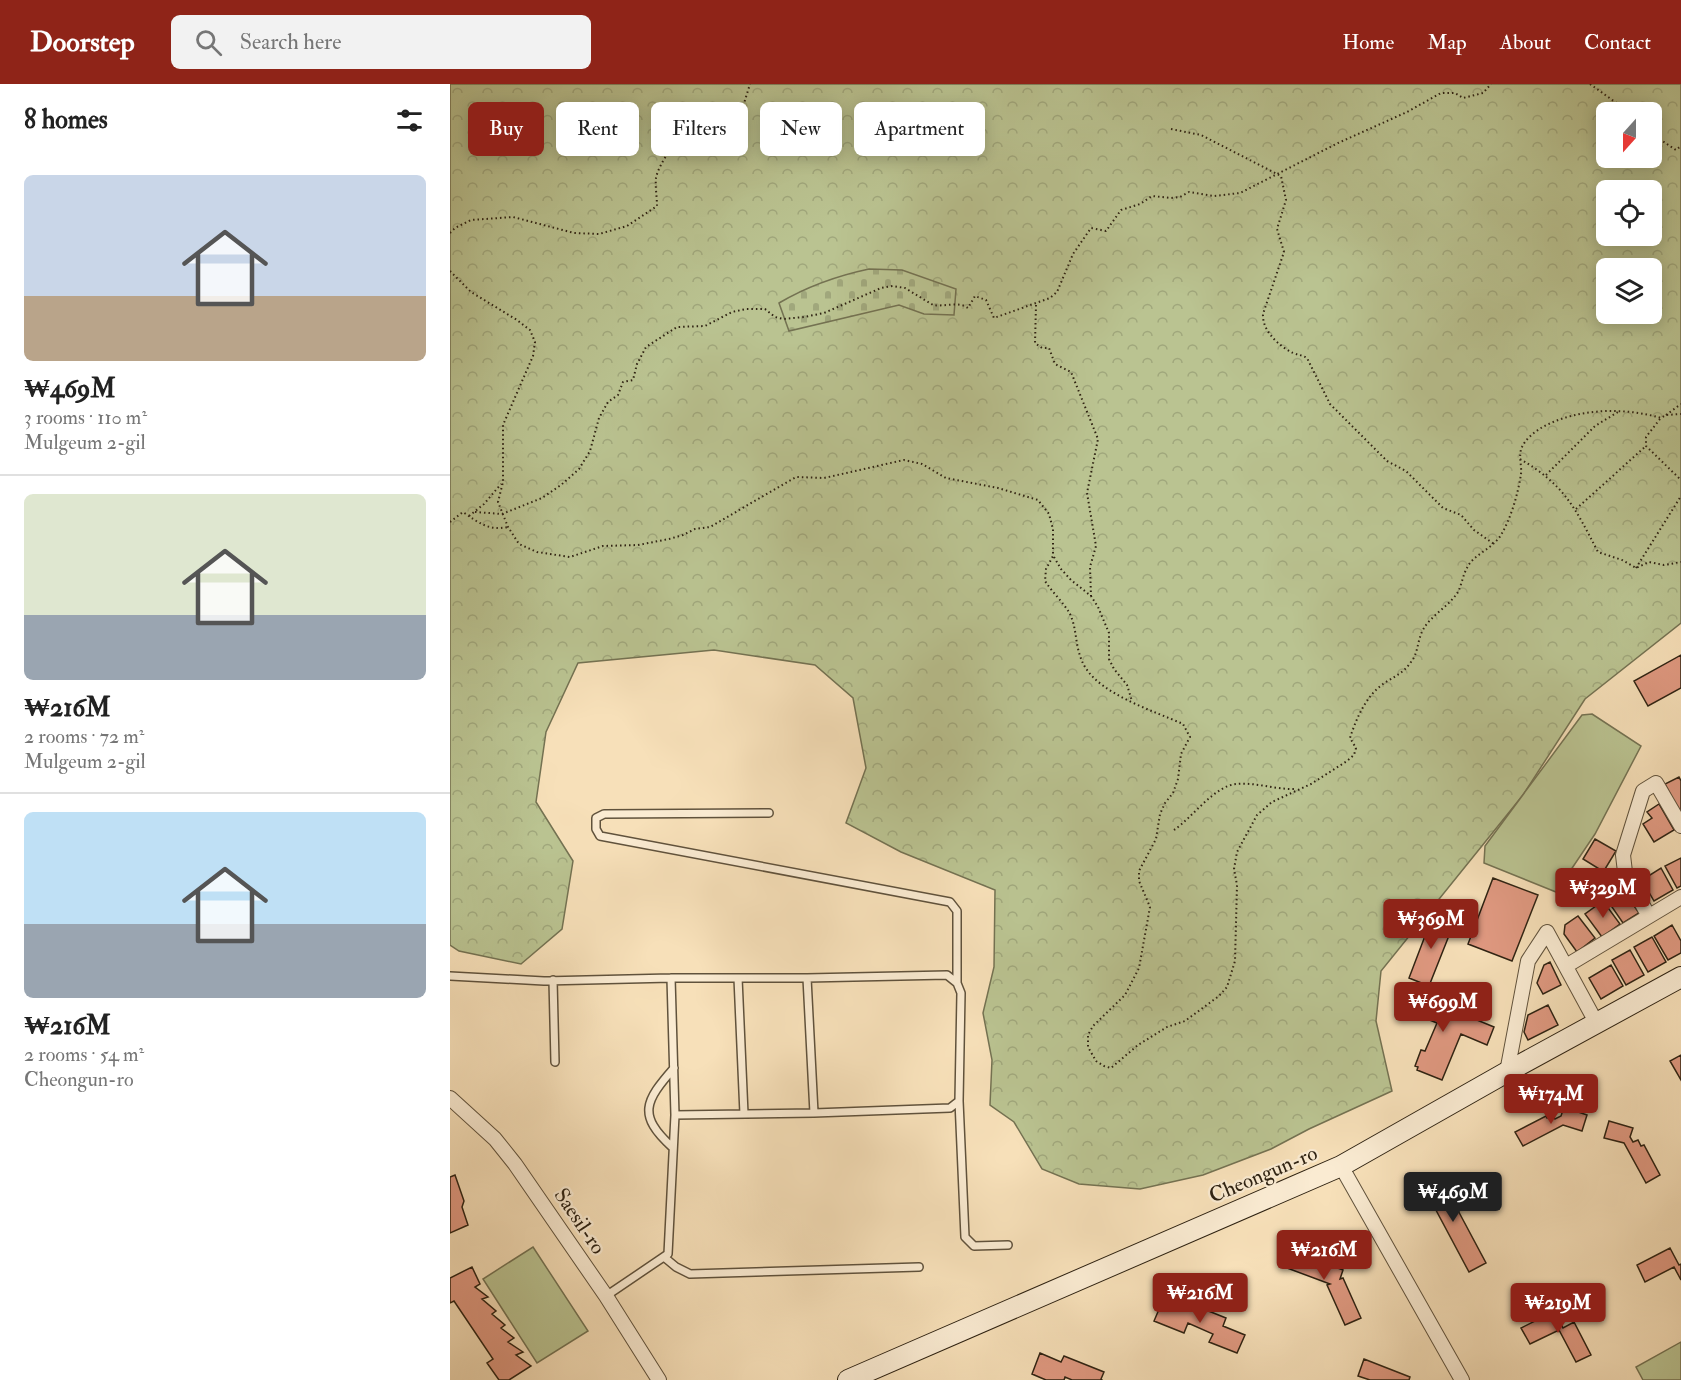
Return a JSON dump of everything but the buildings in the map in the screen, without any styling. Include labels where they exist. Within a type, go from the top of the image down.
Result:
[{"type":"street","points":[[1648,915],[1625,872],[1623,855],[1643,791],[1656,783],[1681,826]]},
{"type":"street","points":[[1566,966],[1681,897]]},
{"type":"street","points":[[1507,1072],[1528,961],[1547,932],[1598,1024]]},
{"type":"street","name":"Cheongun-ro","points":[[848,1380],[1341,1166],[1681,977]]},
{"type":"street","name":"Saesil-ro","points":[[450,1098],[495,1139],[515,1164],[606,1296],[659,1380]]},
{"type":"street","points":[[1341,1166],[1462,1380]]},
{"type":"lane","points":[[769,813],[604,814],[596,818],[596,829],[600,836],[950,902],[957,911],[957,983],[961,993],[959,1101],[965,1237],[974,1246],[1008,1245]]},
{"type":"lane","points":[[450,976],[553,980],[947,975],[957,983]]},
{"type":"lane","points":[[606,1296],[668,1254],[675,1115],[671,978]]},
{"type":"lane","points":[[738,978],[744,1114]]},
{"type":"lane","points":[[807,978],[814,1113]]},
{"type":"lane","points":[[553,980],[555,1062]]},
{"type":"lane","points":[[672,1147],[654,1128],[649,1117],[649,1105],[653,1092],[674,1068]]},
{"type":"lane","points":[[675,1115],[950,1108],[959,1101]]},
{"type":"lane","points":[[664,1257],[676,1267],[690,1274],[919,1267]]},
{"type":"path","points":[[450,233],[471,220],[513,217],[574,233],[599,234],[627,226],[657,206],[656,177],[664,158],[678,141],[695,126],[708,123],[727,126],[741,113],[750,84]]},
{"type":"path","points":[[475,512],[502,514],[542,498],[579,469],[590,451],[599,418],[608,402],[618,394],[623,382],[633,380],[637,364],[646,347],[677,327],[705,326],[732,312],[746,309],[765,309],[775,317],[783,319],[804,317],[824,313],[881,288],[893,286],[905,288],[938,306],[965,305],[968,308],[975,296],[986,300],[994,318],[1050,298],[1057,292],[1073,254],[1091,228],[1106,231],[1121,210],[1140,204],[1152,196],[1180,197],[1190,192],[1214,196],[1240,192],[1407,112],[1441,93],[1455,93],[1463,98],[1483,93],[1491,84]]},
{"type":"path","points":[[1590,84],[1615,102]]},
{"type":"path","points":[[1171,129],[1201,135],[1277,174],[1282,179],[1286,200],[1277,226],[1284,252],[1263,314],[1263,320],[1272,336],[1277,343],[1294,354],[1307,358],[1330,404],[1387,461],[1406,471],[1443,508],[1461,514],[1474,530],[1494,544]]},
{"type":"path","points":[[1662,141],[1676,150],[1681,146]]},
{"type":"path","points":[[450,271],[471,292],[518,320],[530,330],[535,342],[533,356],[503,425],[503,482],[498,502],[508,527],[519,544],[537,552],[570,556],[603,546],[638,546],[669,540],[695,529],[710,527],[796,477],[824,478],[904,460],[921,464],[946,478],[999,488],[1038,500],[1049,514],[1053,529],[1053,556],[1046,568],[1045,581],[1070,614],[1076,647],[1085,668],[1098,683],[1139,706],[1184,724],[1190,737],[1179,763],[1178,779],[1173,793],[1160,814],[1156,839],[1139,871],[1139,881],[1150,907],[1139,968],[1125,995],[1093,1026],[1088,1035],[1088,1047],[1096,1060],[1111,1068],[1138,1046],[1167,1027],[1185,1021],[1219,996],[1227,987],[1236,961],[1237,885],[1234,869],[1237,852],[1257,815],[1272,802],[1347,762],[1354,755],[1356,748],[1350,738],[1356,719],[1367,701],[1381,686],[1399,675],[1410,664],[1415,656],[1418,639],[1424,627],[1458,592],[1468,565],[1494,544],[1502,532],[1516,497],[1521,474],[1521,448],[1540,428],[1581,414],[1620,411],[1640,412],[1661,418]]},
{"type":"path","points":[[1036,304],[1035,343],[1042,348],[1049,348],[1055,364],[1071,372],[1098,439],[1087,493],[1096,546],[1090,567],[1091,596],[1109,633],[1108,659],[1127,684],[1132,701]]},
{"type":"path","points":[[1681,404],[1661,418],[1646,437],[1646,446],[1681,480]]},
{"type":"path","points":[[1546,475],[1595,426],[1620,411]]},
{"type":"path","points":[[1666,415],[1681,414]]},
{"type":"path","points":[[1576,508],[1646,446]]},
{"type":"path","points":[[1520,459],[1546,475],[1576,508],[1598,552],[1622,560],[1636,568]]},
{"type":"path","points":[[469,516],[484,504],[503,482]]},
{"type":"path","points":[[1636,568],[1681,496]]},
{"type":"path","points":[[450,522],[463,513],[487,528],[508,527]]},
{"type":"path","points":[[1053,556],[1071,580],[1091,596]]},
{"type":"path","points":[[1636,568],[1649,562],[1664,565],[1681,562]]},
{"type":"path","points":[[1174,830],[1214,793],[1226,786],[1237,783],[1280,790],[1300,788]]},
{"type":"green space","points":[[450,84],[1681,84],[1681,623],[1585,699],[1523,795],[1381,971],[1376,1021],[1392,1091],[1271,1149],[1203,1175],[1140,1189],[1079,1184],[1042,1169],[1014,1122],[990,1105],[992,1060],[983,1013],[994,967],[995,890],[901,852],[846,823],[866,768],[853,698],[815,665],[714,650],[578,663],[546,732],[536,802],[573,861],[562,929],[521,964],[459,951],[450,945]]},
{"type":"green space","points":[[869,269],[902,270],[956,289],[954,315],[924,314],[899,305],[789,331],[779,303],[822,282]]},
{"type":"green space","points":[[1592,714],[1641,746],[1595,834],[1556,892],[1484,863],[1485,846],[1582,715]]},
{"type":"green space","points":[[533,1247],[588,1331],[537,1363],[483,1279]]},
{"type":"green space","points":[[1681,1342],[1681,1380],[1643,1380],[1636,1367]]}]
